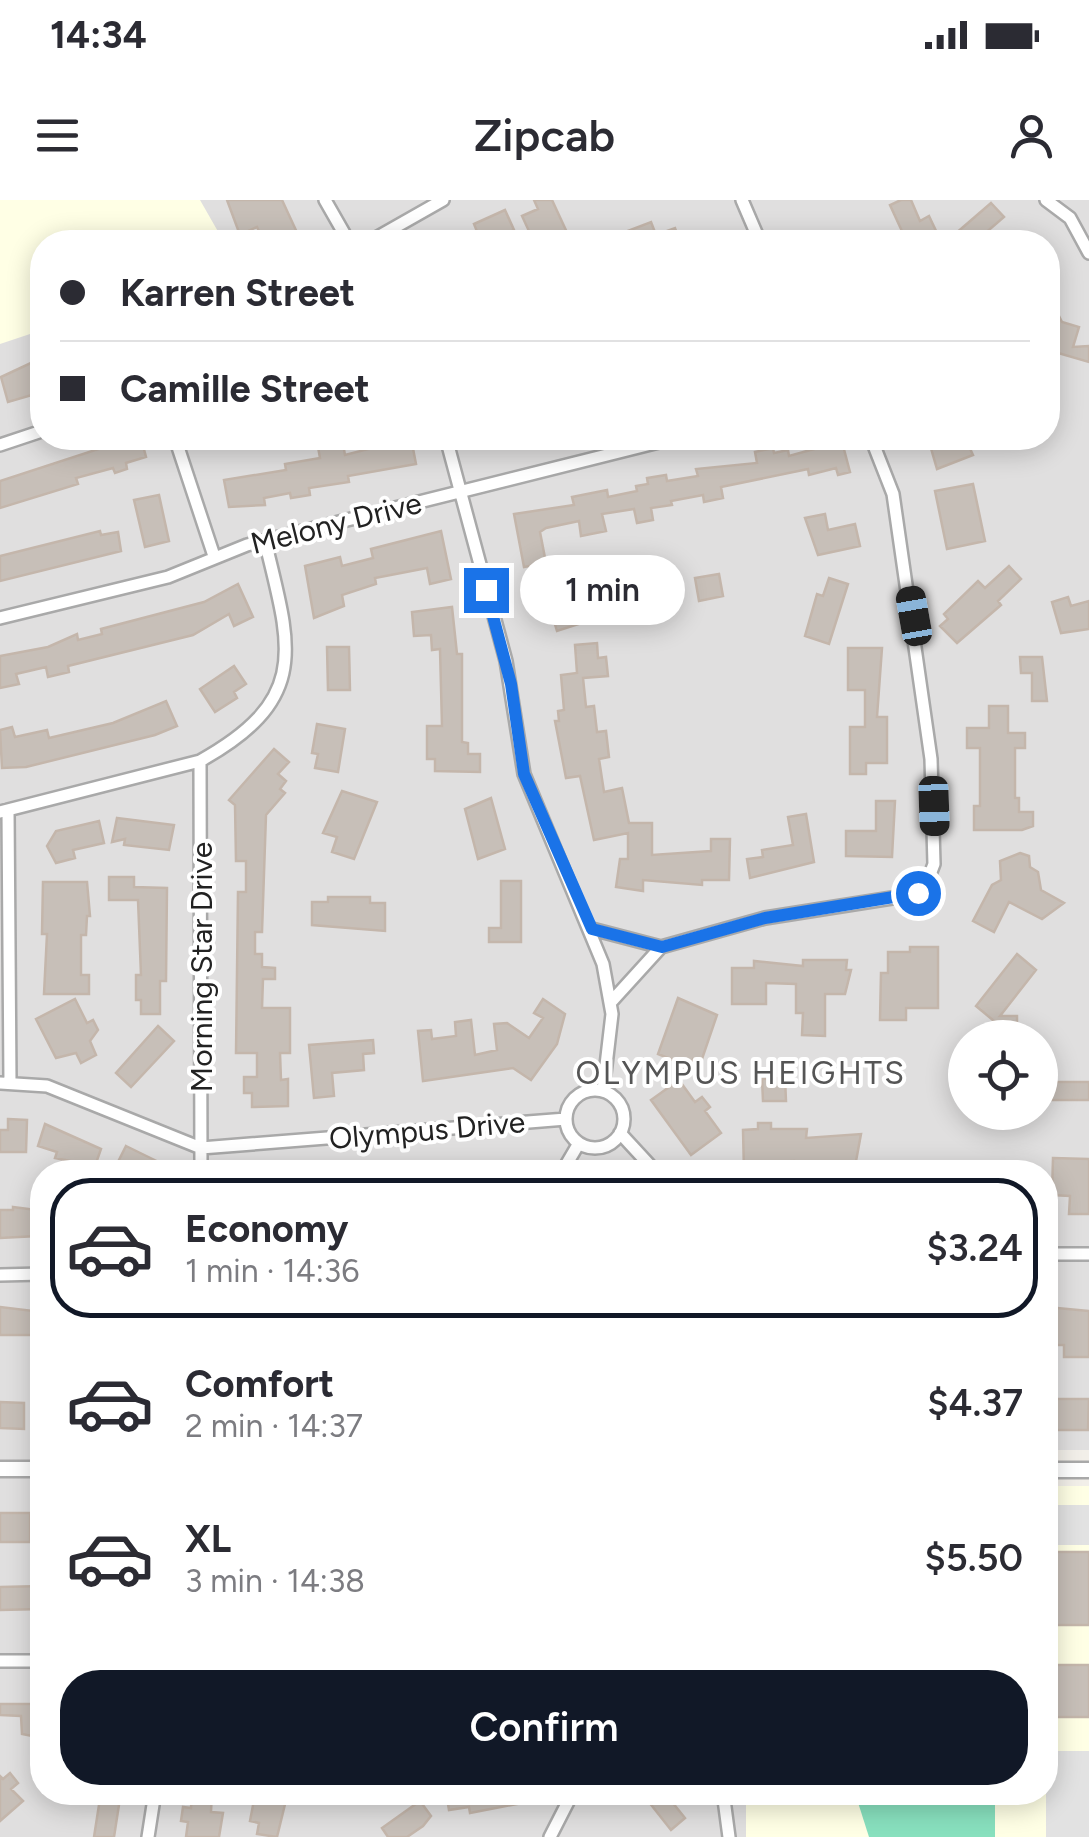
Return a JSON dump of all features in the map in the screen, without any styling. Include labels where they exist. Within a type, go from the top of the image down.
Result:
[{"type":"street","points":[[325,200],[342,230]]},
{"type":"street","points":[[389,230],[443,200]]},
{"type":"street","points":[[742,200],[755,230]]},
{"type":"street","points":[[1046,200],[1078,228],[1089,253]]},
{"type":"street","points":[[0,445],[30,435]]},
{"type":"street","points":[[179,450],[214,556]]},
{"type":"street","points":[[449,450],[506,661],[524,774],[592,929],[611,1002],[603,1091]]},
{"type":"street","name":"Melony Drive","points":[[0,618],[168,577],[214,556],[265,540],[626,450]]},
{"type":"street","points":[[592,929],[662,947],[765,918],[911,895],[926,886],[935,852],[926,704],[894,494],[877,450]]},
{"type":"street","points":[[5,1083],[4,811],[200,761],[235,740],[266,712],[283,678],[286,638],[265,540]]},
{"type":"street","name":"Morning Star Drive","points":[[200,761],[201,1160]]},
{"type":"street","points":[[611,1002],[662,947]]},
{"type":"street","name":"Olympus Drive","points":[[5,1083],[47,1086],[201,1148],[566,1119]]},
{"type":"street","points":[[603,1091],[578,1096],[566,1119],[579,1143],[597,1148],[620,1133]]},
{"type":"street","points":[[603,1091],[622,1108],[620,1133],[645,1160]]},
{"type":"street","points":[[569,1160],[579,1143]]},
{"type":"street","points":[[1058,1254],[1089,1254]]},
{"type":"street","points":[[0,1274],[30,1274]]},
{"type":"street","points":[[0,1469],[30,1469]]},
{"type":"street","points":[[1058,1470],[1089,1470]]},
{"type":"street","points":[[0,1661],[30,1661]]},
{"type":"street","points":[[148,1837],[153,1805]]},
{"type":"street","points":[[550,1837],[566,1805]]},
{"type":"street","points":[[725,1805],[729,1837]]},
{"type":"shaded area","points":[[0,200],[200,200],[217,230],[30,230],[30,334],[0,344]]},
{"type":"shaded area","points":[[198,200],[1089,200],[1089,1450],[1058,1450],[1058,1160],[30,1160],[30,1805],[746,1805],[746,1837],[0,1837],[0,339],[30,330],[30,450],[1060,450],[1060,230],[216,230]]},
{"type":"shaded area","points":[[1058,1486],[1089,1486],[1089,1837],[746,1837],[746,1805],[1058,1805]]},
{"type":"shaded area","points":[[1058,1505],[1089,1505],[1089,1545],[1058,1545]]},
{"type":"shaded area","points":[[1058,1751],[1089,1751],[1089,1837],[1046,1837],[1046,1805],[1058,1805]]},
{"type":"green space","points":[[859,1805],[995,1805],[995,1837],[869,1837]]},
{"type":"building","points":[[227,200],[282,200],[296,230],[257,227],[238,230]]},
{"type":"building","points":[[534,200],[552,200],[566,230],[528,230],[522,216],[538,209]]},
{"type":"building","points":[[911,200],[920,221],[929,216],[936,230],[901,230],[890,205]]},
{"type":"building","points":[[991,203],[1004,217],[989,230],[960,230]]},
{"type":"building","points":[[505,210],[514,230],[476,230],[474,224]]},
{"type":"building","points":[[651,222],[654,230],[630,230]]},
{"type":"building","points":[[1060,318],[1079,327],[1073,347],[1089,346],[1089,362],[1060,354]]},
{"type":"building","points":[[30,363],[30,396],[8,402],[1,377]]},
{"type":"building","points":[[95,450],[144,450],[146,457],[126,463],[127,469],[115,473],[113,468],[76,478],[78,484],[0,508],[0,481]]},
{"type":"building","points":[[319,450],[344,450],[345,455],[364,450],[413,450],[416,464],[348,476],[349,482],[309,488],[310,495],[291,498],[290,493],[264,498],[265,505],[229,507],[224,480],[286,470],[285,464],[320,458]]},
{"type":"building","points":[[764,450],[788,450],[789,456],[811,450],[844,450],[850,472],[838,475],[836,468],[809,475],[808,469],[721,487],[723,498],[704,502],[703,495],[671,501],[672,505],[651,508],[653,520],[637,523],[634,509],[602,514],[606,531],[581,536],[579,521],[546,528],[540,532],[546,563],[524,567],[514,514],[574,505],[572,497],[607,490],[608,497],[637,491],[636,486],[648,484],[647,478],[666,475],[667,481],[698,476],[696,469],[757,463],[755,452]]},
{"type":"building","points":[[931,450],[971,450],[973,455],[937,469]]},
{"type":"building","points":[[973,484],[985,541],[947,549],[935,491]]},
{"type":"building","points":[[159,495],[169,541],[145,547],[134,500]]},
{"type":"building","points":[[825,514],[828,530],[855,524],[860,546],[818,555],[805,518]]},
{"type":"building","points":[[100,531],[101,535],[118,532],[121,551],[0,581],[0,556]]},
{"type":"building","points":[[441,531],[451,579],[430,584],[427,568],[375,578],[376,584],[342,595],[344,606],[314,618],[305,566],[340,557],[342,566],[373,558],[371,549]]},
{"type":"building","points":[[1009,566],[1021,579],[998,601],[1001,605],[957,643],[940,626],[948,619],[944,614],[978,581],[985,588]]},
{"type":"building","points":[[719,574],[723,596],[699,601],[695,578]]},
{"type":"building","points":[[829,578],[848,584],[829,644],[805,636],[817,594],[823,596]]},
{"type":"building","points":[[574,579],[582,623],[557,631],[544,588]]},
{"type":"building","points":[[238,584],[253,617],[234,626],[229,614],[193,635],[68,666],[69,672],[48,677],[46,667],[16,674],[19,684],[0,688],[0,656],[48,647],[77,634],[78,640],[102,634],[101,629],[204,602]]},
{"type":"building","points":[[1068,597],[1071,606],[1089,601],[1089,629],[1061,633],[1052,602]]},
{"type":"building","points":[[452,607],[457,654],[462,654],[462,742],[468,743],[468,754],[480,754],[480,772],[435,771],[435,759],[427,759],[427,726],[442,726],[440,649],[432,650],[431,635],[414,636],[412,612]]},
{"type":"building","points":[[597,643],[598,658],[606,657],[608,676],[583,678],[586,707],[594,706],[597,732],[606,731],[609,757],[599,759],[604,792],[622,788],[629,823],[652,823],[652,855],[711,851],[711,839],[730,839],[729,880],[702,880],[702,885],[643,880],[643,891],[616,887],[620,859],[628,859],[628,833],[594,840],[580,776],[566,778],[555,721],[559,721],[558,711],[564,710],[561,675],[577,673],[575,645]]},
{"type":"building","points":[[327,647],[349,647],[350,690],[328,690]]},
{"type":"building","points":[[848,648],[882,648],[877,717],[887,717],[887,763],[866,763],[866,774],[850,774],[850,727],[865,727],[865,690],[848,690]]},
{"type":"building","points":[[1020,657],[1042,657],[1047,701],[1032,701],[1032,673],[1021,673]]},
{"type":"building","points":[[234,666],[246,684],[234,692],[237,698],[215,712],[200,689]]},
{"type":"building","points":[[166,701],[177,726],[155,735],[26,767],[2,768],[0,730],[12,727],[15,737],[47,730],[49,738],[113,723]]},
{"type":"building","points":[[989,706],[1008,706],[1008,733],[1025,733],[1025,748],[1015,748],[1015,798],[1019,798],[1019,812],[1033,812],[1033,826],[1022,830],[974,830],[974,806],[980,806],[980,748],[967,748],[967,728],[989,728]]},
{"type":"building","points":[[317,724],[345,729],[338,772],[315,768],[318,754],[312,753]]},
{"type":"building","points":[[274,749],[289,762],[278,774],[286,781],[280,789],[285,793],[266,815],[262,932],[255,932],[255,954],[262,954],[262,967],[275,968],[275,979],[263,979],[262,1008],[290,1008],[290,1053],[280,1053],[281,1080],[288,1079],[288,1106],[252,1107],[252,1093],[244,1093],[244,1077],[257,1077],[257,1053],[236,1053],[238,892],[246,892],[246,861],[236,861],[235,805],[229,800]]},
{"type":"building","points":[[342,791],[377,802],[354,859],[332,852],[337,837],[323,833]]},
{"type":"building","points":[[491,798],[505,849],[478,859],[465,809]]},
{"type":"building","points":[[876,801],[895,801],[892,857],[846,856],[846,831],[876,831]]},
{"type":"building","points":[[806,814],[814,862],[750,878],[747,859],[763,857],[762,850],[793,845],[788,817]]},
{"type":"building","points":[[117,818],[174,825],[169,850],[124,845],[125,839],[112,842]]},
{"type":"building","points":[[99,821],[104,843],[73,850],[75,858],[56,863],[47,846],[56,831]]},
{"type":"building","points":[[1020,853],[1029,856],[1030,867],[1038,872],[1041,890],[1064,903],[1042,919],[1009,902],[994,932],[973,921],[992,885],[1001,880],[1000,861]]},
{"type":"building","points":[[109,877],[134,877],[134,887],[167,888],[166,981],[160,981],[160,1014],[141,1014],[141,1000],[136,1000],[136,975],[141,975],[138,900],[109,900]]},
{"type":"building","points":[[501,881],[521,881],[521,942],[489,942],[489,928],[501,928]]},
{"type":"building","points":[[43,882],[87,882],[90,916],[86,935],[81,935],[81,975],[89,975],[89,994],[44,994],[47,934],[42,934]]},
{"type":"building","points":[[328,897],[370,897],[370,903],[385,903],[385,931],[312,925],[312,902],[328,902]]},
{"type":"building","points":[[910,947],[938,947],[938,1008],[906,1008],[906,1020],[880,1020],[881,973],[888,973],[888,952],[910,952]]},
{"type":"building","points":[[1017,954],[1036,970],[1000,1016],[1017,1016],[1017,1020],[993,1020],[976,1006]]},
{"type":"building","points":[[803,960],[847,960],[846,970],[851,970],[845,994],[825,994],[825,1036],[802,1035],[803,1013],[796,1013],[796,984],[766,983],[766,1004],[732,1004],[732,968],[754,968],[754,961],[803,966]]},
{"type":"building","points":[[678,998],[717,1015],[701,1062],[693,1059],[690,1067],[658,1054]]},
{"type":"building","points":[[75,999],[87,1023],[93,1020],[98,1030],[90,1041],[96,1055],[81,1063],[76,1053],[56,1058],[36,1019]]},
{"type":"building","points":[[543,999],[565,1014],[557,1044],[531,1080],[513,1068],[423,1081],[418,1031],[431,1030],[432,1039],[456,1036],[455,1022],[471,1020],[475,1055],[497,1050],[494,1024],[507,1023],[529,1038],[543,1018],[534,1013]]},
{"type":"building","points":[[158,1026],[174,1041],[131,1087],[116,1073]]},
{"type":"building","points":[[373,1040],[374,1053],[363,1054],[364,1070],[332,1073],[334,1096],[314,1098],[309,1045]]},
{"type":"building","points":[[785,1078],[786,1101],[763,1101],[762,1079]]},
{"type":"building","points":[[679,1080],[695,1102],[702,1097],[710,1107],[705,1111],[721,1133],[691,1155],[651,1100]]},
{"type":"building","points":[[1058,1082],[1089,1082],[1089,1100],[1058,1100]]},
{"type":"building","points":[[8,1119],[27,1120],[26,1152],[0,1152],[0,1130],[8,1130]]},
{"type":"building","points":[[758,1123],[771,1123],[771,1129],[807,1129],[806,1138],[861,1134],[856,1160],[744,1160],[743,1130],[758,1129]]},
{"type":"building","points":[[45,1124],[101,1149],[97,1160],[65,1160],[55,1158],[57,1152],[38,1146]]},
{"type":"building","points":[[126,1146],[155,1160],[119,1160]]},
{"type":"building","points":[[1089,1159],[1089,1214],[1069,1214],[1070,1196],[1058,1195],[1058,1160],[1053,1160]]},
{"type":"building","points":[[30,1209],[30,1236],[0,1238],[0,1210]]},
{"type":"building","points":[[0,1307],[30,1311],[30,1335],[0,1335]]},
{"type":"building","points":[[1058,1308],[1089,1311],[1089,1357],[1064,1357],[1064,1345],[1058,1345]]},
{"type":"building","points":[[1058,1399],[1089,1399],[1088,1430],[1058,1430]]},
{"type":"building","points":[[0,1402],[24,1403],[24,1429],[0,1428]]},
{"type":"building","points":[[0,1513],[30,1513],[30,1542],[0,1542]]},
{"type":"building","points":[[1058,1552],[1089,1552],[1089,1625],[1058,1625]]},
{"type":"building","points":[[30,1586],[30,1609],[0,1610],[0,1587]]},
{"type":"building","points":[[1058,1665],[1089,1665],[1089,1717],[1058,1717]]},
{"type":"building","points":[[0,1704],[30,1704],[30,1736],[22,1734],[21,1716],[0,1715]]},
{"type":"building","points":[[10,1773],[18,1783],[11,1789],[23,1801],[0,1821],[0,1776],[3,1779]]},
{"type":"building","points":[[99,1805],[119,1805],[114,1837],[94,1837]]},
{"type":"building","points":[[211,1805],[211,1812],[223,1813],[219,1837],[186,1837],[188,1822],[181,1821],[183,1807]]},
{"type":"building","points":[[253,1805],[285,1805],[277,1837],[257,1834],[259,1823],[250,1821]]},
{"type":"building","points":[[414,1805],[423,1805],[431,1816],[407,1837],[388,1837],[382,1828]]},
{"type":"building","points":[[448,1805],[512,1805],[470,1813],[469,1807],[449,1810]]},
{"type":"building","points":[[651,1805],[674,1805],[685,1818],[671,1830]]},
{"type":"district","name":"OLYMPUS HEIGHTS","points":[[741,1073]]},
{"type":"route","points":[[486,590],[511,684],[524,774],[592,929],[638,944],[662,947],[765,918],[918,893]]}]
